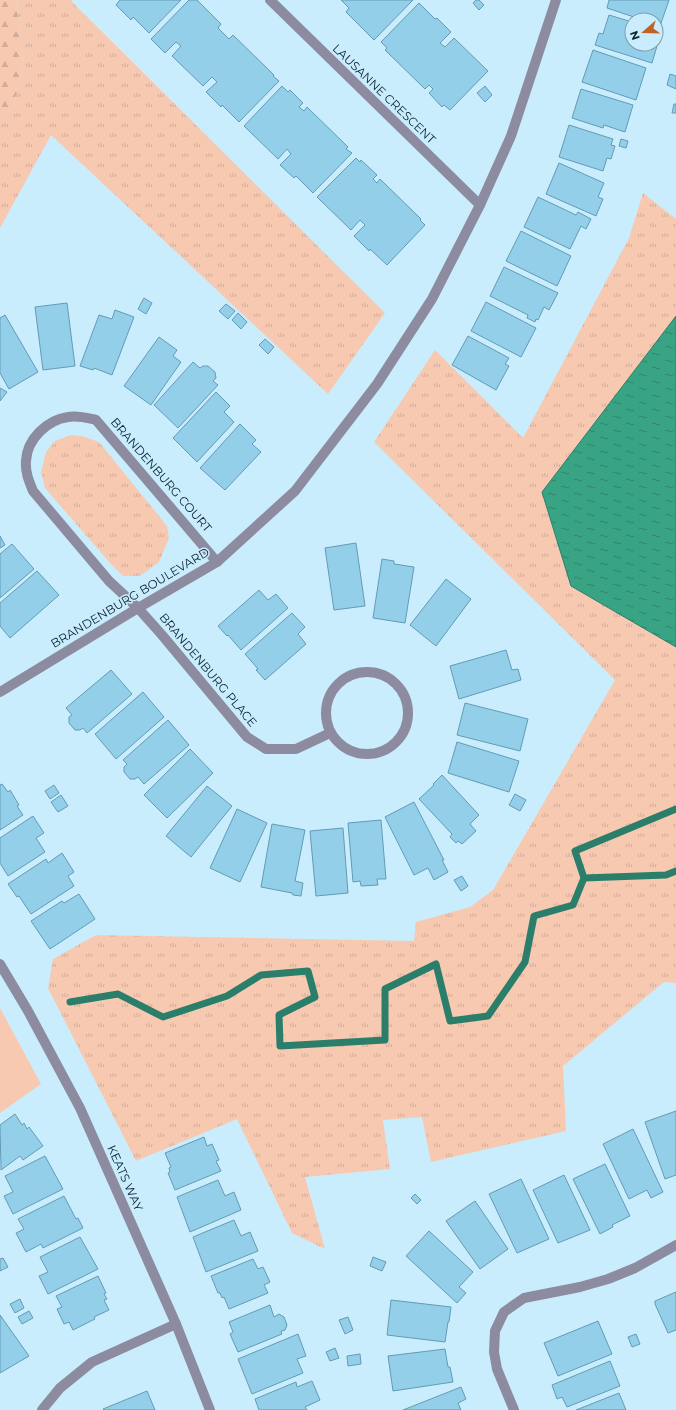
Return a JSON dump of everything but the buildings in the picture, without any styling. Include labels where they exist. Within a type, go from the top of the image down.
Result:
[{"type":"street","name":"LAUSANNE CRESCENT","points":[[270,0],[480,205]]},
{"type":"street","name":"BRANDENBURG BOULEVARD","points":[[0,692],[217,562],[295,491],[377,384],[432,299],[480,205],[511,136],[556,0]]},
{"type":"street","name":"BRANDENBURG COURT","points":[[138,608],[109,581],[33,491],[26,474],[26,461],[29,447],[36,434],[55,420],[69,417],[82,417],[96,420],[217,562]]},
{"type":"street","name":"BRANDENBURG PLACE","points":[[138,608],[247,737],[266,749],[296,749],[330,733]]},
{"type":"street","points":[[367,671],[381,674],[393,681],[403,692],[408,704],[408,718],[405,730],[398,741],[387,749],[375,754],[362,754],[349,751],[338,743],[330,733],[326,719],[326,705],[331,691],[340,680],[353,673],[367,671]]},
{"type":"street","name":"KEATS WAY","points":[[0,964],[28,1010],[80,1108],[176,1324],[210,1410]]},
{"type":"street","points":[[514,1410],[497,1369],[494,1352],[495,1331],[504,1312],[524,1298],[580,1287],[635,1268],[676,1245]]},
{"type":"street","points":[[42,1410],[60,1388],[92,1362],[176,1324]]},
{"type":"green space","points":[[0,0],[16,0],[24,63],[13,107],[0,119]]},
{"type":"green space","points":[[16,0],[71,0],[385,313],[328,394],[51,135],[0,228],[0,119],[13,107],[24,63]]},
{"type":"green space","points":[[643,193],[676,219],[676,316],[542,492],[571,586],[676,647],[676,983],[664,982],[563,1066],[566,1131],[431,1162],[422,1117],[383,1120],[390,1169],[305,1177],[325,1249],[292,1233],[237,1119],[136,1161],[48,988],[53,959],[96,935],[414,941],[416,922],[470,907],[493,890],[615,680],[374,442],[435,350],[523,438],[629,238]]},
{"type":"green space","points":[[71,435],[82,436],[99,442],[167,526],[169,538],[159,562],[139,576],[123,576],[45,488],[41,472],[46,452],[55,441]]},
{"type":"green space","points":[[0,1008],[41,1084],[0,1113]]},
{"type":"water","points":[[676,316],[676,647],[571,586],[542,492]]},
{"type":"waterway","points":[[70,1002],[118,994],[163,1017],[227,996],[261,975],[308,971],[315,997],[279,1015],[280,1046],[385,1040],[385,989],[436,964],[450,1021],[488,1016],[525,962],[534,916],[573,905],[584,878],[575,851],[676,809]]},
{"type":"waterway","points":[[584,878],[666,875],[676,871]]}]
